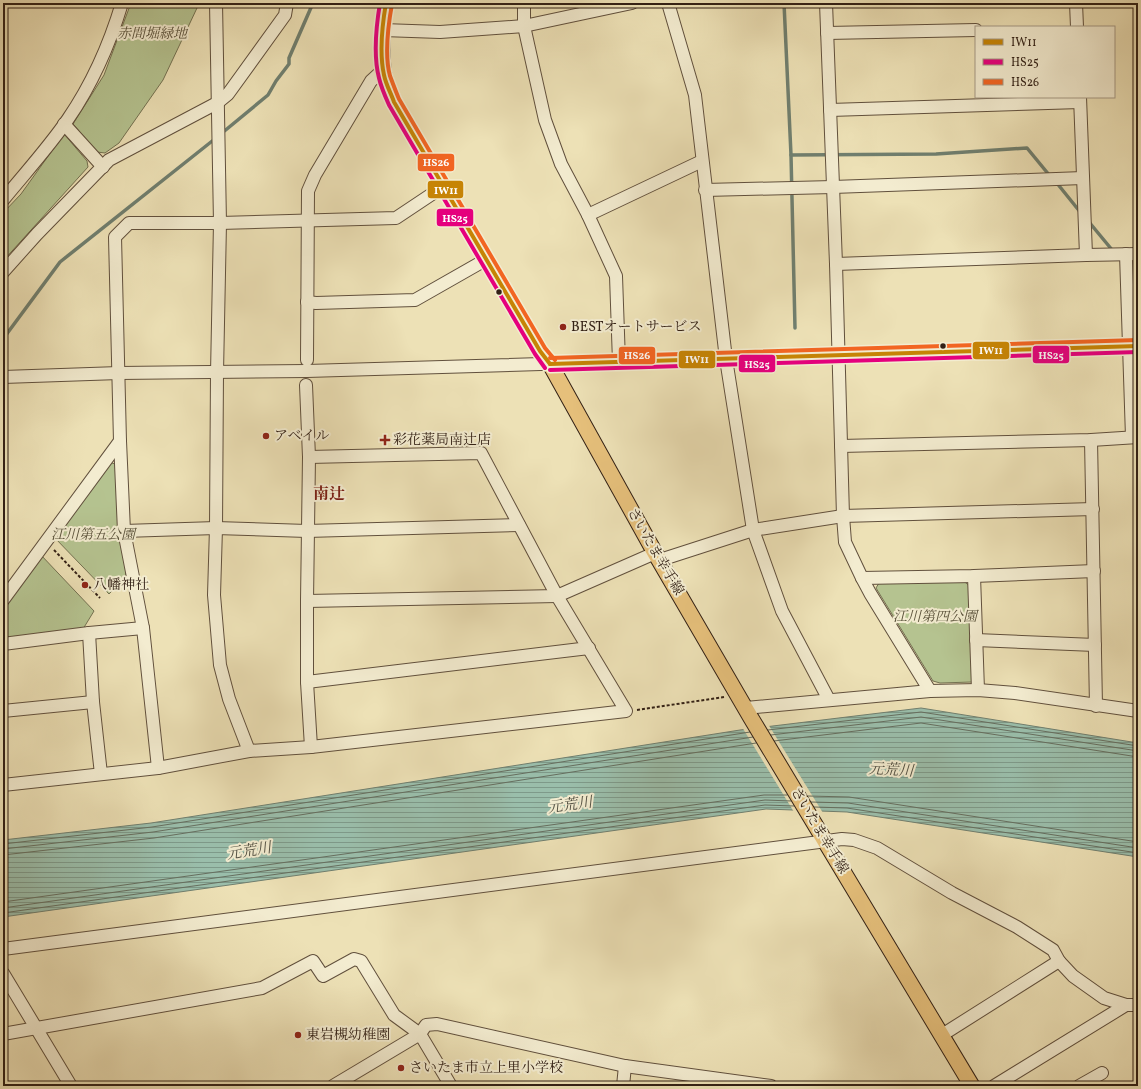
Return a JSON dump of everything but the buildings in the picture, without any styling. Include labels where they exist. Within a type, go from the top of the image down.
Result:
[{"type":"main road","name":"さいたま幸手線","points":[[386,3],[383,30],[383,70],[387,86],[394,102],[540,351],[550,364],[738,695],[972,1086]]},
{"type":"street","points":[[3,200],[64,124],[92,78],[114,30],[122,3]]},
{"type":"street","points":[[216,3],[220,223],[214,595],[220,665],[229,699],[249,751]]},
{"type":"street","points":[[3,272],[37,234],[110,160],[217,103],[228,94],[285,15],[287,3]]},
{"type":"street","points":[[524,3],[524,26],[545,120],[561,164],[588,215],[616,276],[619,362]]},
{"type":"street","points":[[383,30],[440,32],[524,26],[632,3]]},
{"type":"street","points":[[668,3],[695,95],[726,359],[753,530],[782,610],[830,700]]},
{"type":"street","points":[[826,3],[845,542],[870,593],[930,691]]},
{"type":"street","points":[[1076,3],[1077,26]]},
{"type":"street","points":[[827,33],[975,30]]},
{"type":"street","points":[[307,360],[308,191],[371,81],[383,70]]},
{"type":"street","points":[[830,110],[1080,100],[1086,255]]},
{"type":"street","points":[[64,124],[102,167]]},
{"type":"street","points":[[588,215],[702,160]]},
{"type":"street","points":[[706,190],[1083,178]]},
{"type":"street","points":[[158,768],[143,628],[124,531],[120,440],[115,237],[129,223],[220,223],[396,218],[444,186]]},
{"type":"street","points":[[836,264],[1132,254],[1135,437],[1091,440],[841,446]]},
{"type":"street","points":[[307,302],[415,300],[487,259]]},
{"type":"street","points":[[3,377],[119,373],[217,373],[550,364],[1133,346]]},
{"type":"street","points":[[306,385],[309,457],[306,601],[307,682],[311,747]]},
{"type":"street","points":[[3,600],[120,440]]},
{"type":"street","points":[[1091,440],[1096,706]]},
{"type":"street","points":[[3,786],[158,768],[249,751],[311,747],[626,711],[557,596],[481,453],[309,457]]},
{"type":"street","points":[[306,601],[557,596],[658,556],[753,530],[843,516],[1092,509]]},
{"type":"street","points":[[124,531],[216,528],[307,531],[519,525]]},
{"type":"street","points":[[862,578],[974,576],[1094,571]]},
{"type":"street","points":[[974,576],[978,690]]},
{"type":"street","points":[[3,644],[143,628]]},
{"type":"street","points":[[89,633],[93,702],[101,774]]},
{"type":"street","points":[[976,640],[1096,645]]},
{"type":"street","points":[[307,682],[589,648]]},
{"type":"street","points":[[749,713],[830,700],[930,691],[978,690],[1016,693],[1138,711]]},
{"type":"street","points":[[3,711],[93,702]]},
{"type":"street","points":[[3,949],[824,838],[854,840],[877,848],[952,893],[1017,927],[1053,950],[1059,961],[1073,976],[1104,998],[1132,1005]]},
{"type":"street","points":[[3,1034],[262,988],[313,961],[323,976],[354,959],[361,961],[394,1015],[420,1034],[451,1086]]},
{"type":"street","points":[[942,1035],[1059,961]]},
{"type":"street","points":[[3,972],[71,1086]]},
{"type":"street","points":[[994,1086],[1132,1005]]},
{"type":"street","points":[[333,1086],[420,1034],[426,1025],[437,1024],[625,1066],[771,1086]]},
{"type":"street","points":[[623,1086],[625,1066]]},
{"type":"street","points":[[1079,1086],[1102,1073]]},
{"type":"path","points":[[46,542],[100,598]]},
{"type":"path","points":[[626,711],[738,695]]},
{"type":"green space","name":"赤間堀緑地","points":[[131,3],[198,3],[163,80],[119,143],[105,153],[97,152],[73,124],[104,75]]},
{"type":"green space","points":[[64,134],[87,161],[88,167],[3,261],[3,213],[21,194]]},
{"type":"green space","name":"江川第五公園","points":[[109,462],[118,465],[126,577],[109,594],[54,537]]},
{"type":"green space","name":"江川第五公園","points":[[40,554],[94,611],[83,629],[3,638],[3,605]]},
{"type":"green space","name":"江川第四公園","points":[[962,580],[970,586],[972,682],[940,683],[933,681],[876,588],[879,583]]},
{"type":"water","name":"元荒川","points":[[921,708],[1138,743],[1138,857],[847,812],[766,809],[3,917],[3,840],[151,823],[740,730]]},
{"type":"pier","points":[[768,724],[823,813],[794,812],[742,727]]},
{"type":"waterway","points":[[222,133],[268,95],[276,81],[289,64],[289,58],[313,3]]},
{"type":"waterway","points":[[784,3],[791,155],[795,328]]},
{"type":"waterway","points":[[3,339],[60,262],[216,138]]},
{"type":"waterway","points":[[791,155],[936,154],[1027,148],[1050,176]]},
{"type":"waterway","points":[[1056,182],[1081,213]]},
{"type":"waterway","points":[[1089,222],[1113,251]]},
{"type":"waterway","points":[[1130,271],[1138,281]]},
{"type":"transit line","name":"HS25","points":[[380,3],[376,31],[376,60],[383,92],[389,105],[535,354],[545,368]]},
{"type":"transit line","name":"IW11","points":[[386,3],[382,30],[382,66],[387,86],[394,102],[540,351],[550,364]]},
{"type":"transit line","name":"HS26","points":[[392,4],[388,31],[387,59],[390,76],[399,99],[545,348],[555,360]]},
{"type":"transit line","name":"HS26","points":[[550,358],[1138,340]]},
{"type":"transit line","name":"IW11","points":[[550,364],[1138,346]]},
{"type":"transit line","name":"HS25","points":[[550,370],[1138,352]]},
{"type":"place","name":"BESTオートサービス","points":[[563,327]]},
{"type":"place","name":"アベイル","points":[[266,436]]},
{"type":"place","name":"彩花薬局南辻店","points":[[385,440]]},
{"type":"place","name":"八幡神社","points":[[85,585]]},
{"type":"place","name":"東岩槻幼稚園","points":[[298,1035]]},
{"type":"place","name":"さいたま市立上里小学校","points":[[401,1068]]},
{"type":"district","name":"南辻","points":[[329,495]]}]
